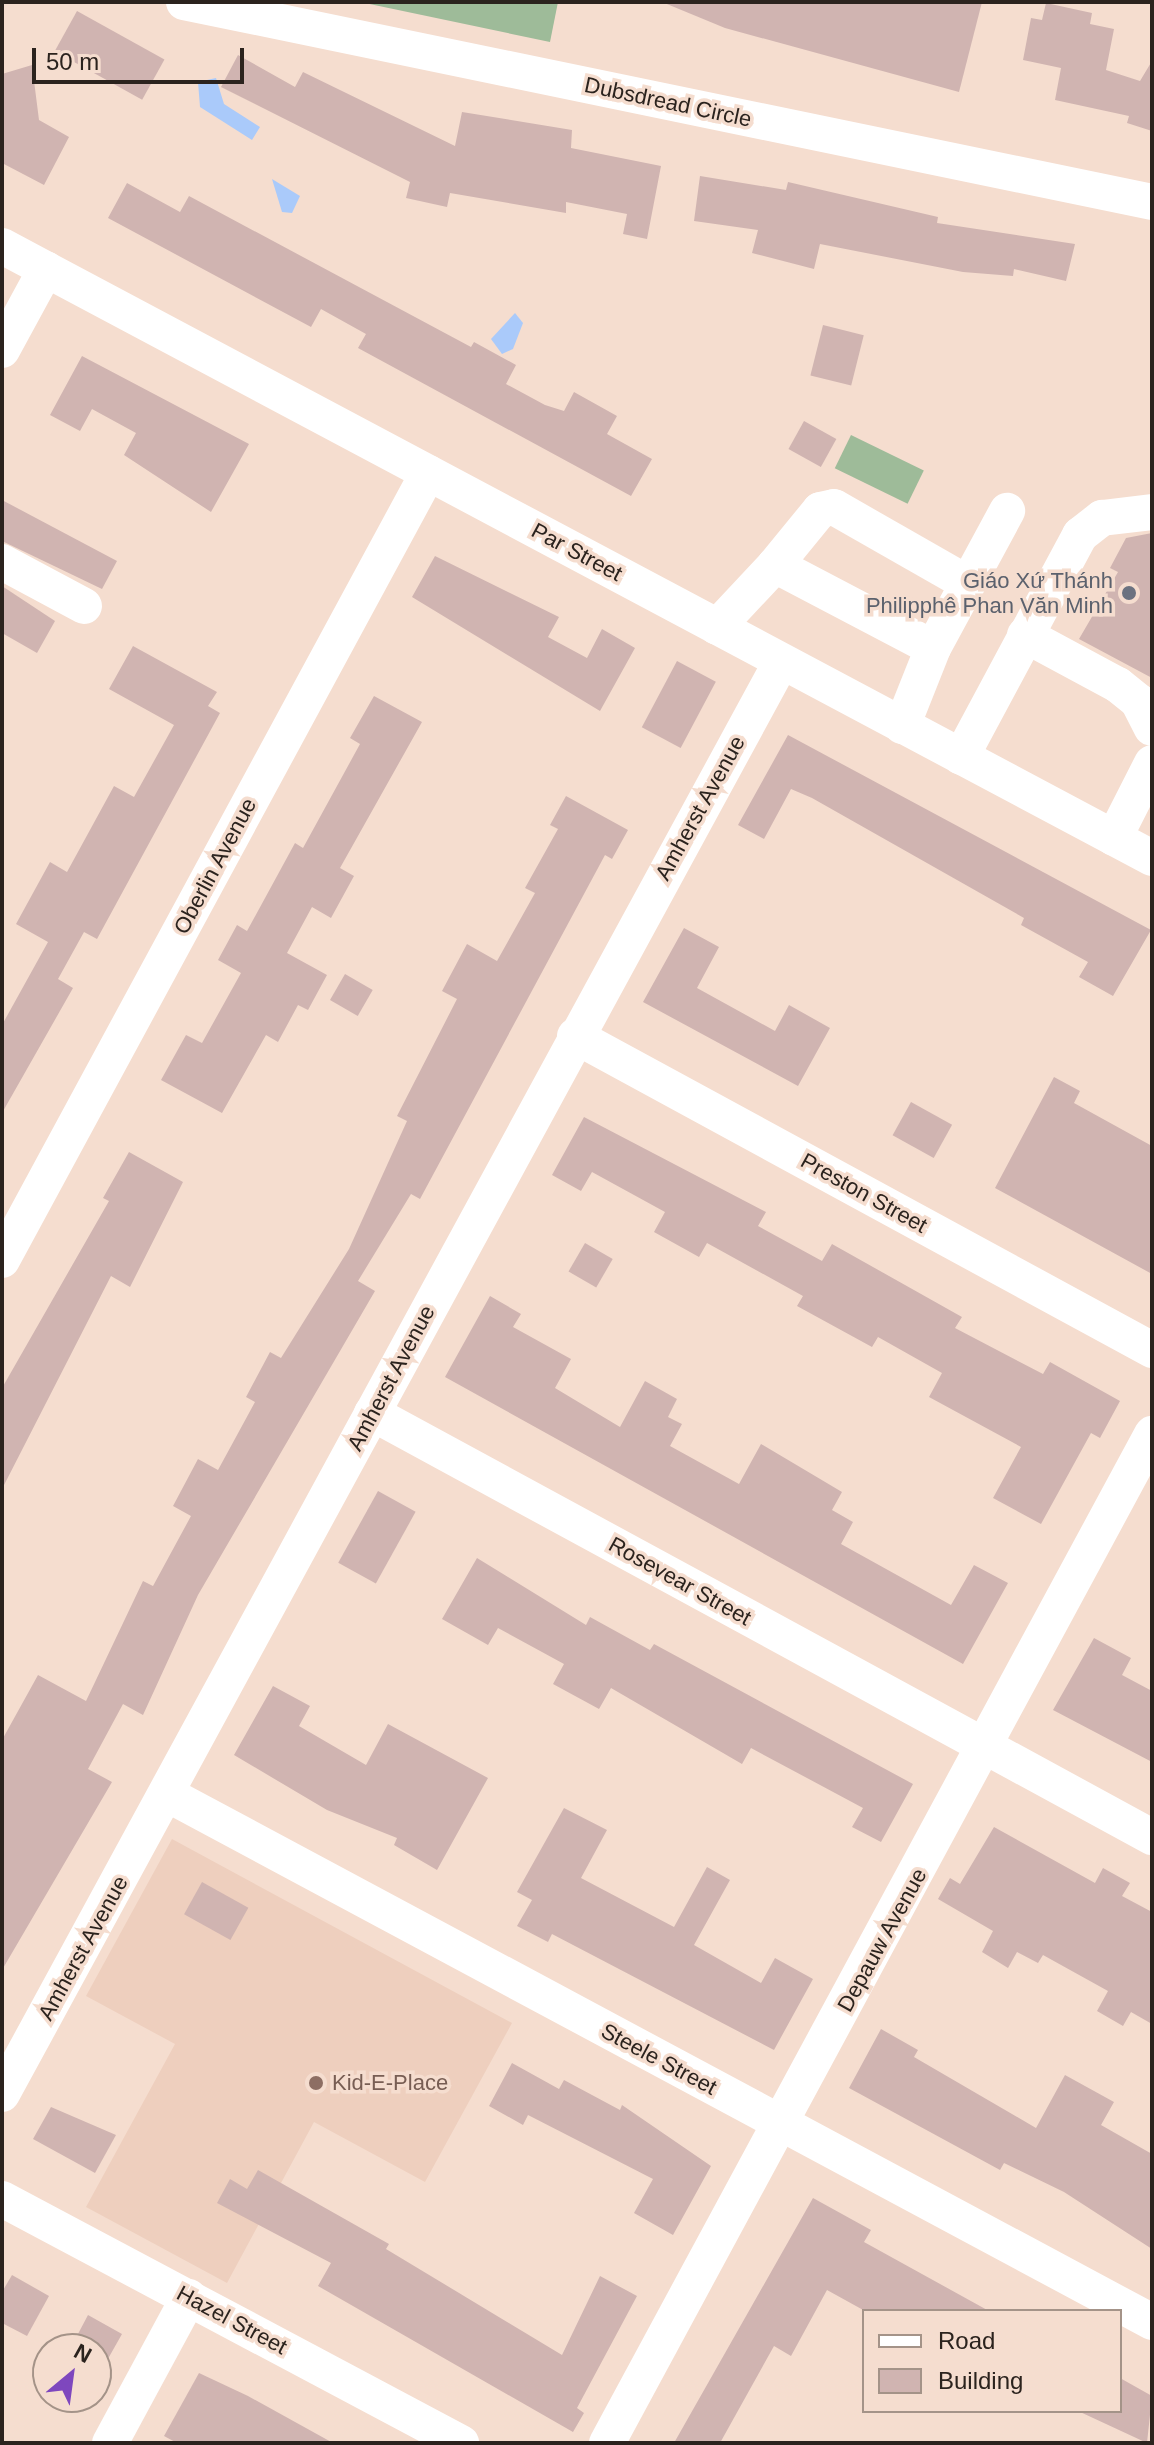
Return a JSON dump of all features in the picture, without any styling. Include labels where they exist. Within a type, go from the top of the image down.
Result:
[{"type":"street","name":"Dubsdread Circle","points":[[184,2],[1152,202]]},
{"type":"street","name":"Par Street","points":[[2,246],[1152,858]]},
{"type":"street","points":[[2,350],[46,269]]},
{"type":"street","name":"Oberlin Avenue","points":[[2,1260],[428,473]]},
{"type":"street","points":[[717,627],[775,565],[820,510],[834,507],[967,583]]},
{"type":"street","points":[[902,726],[933,648],[1007,511]]},
{"type":"street","points":[[961,757],[1025,635],[1090,525],[1152,512]]},
{"type":"street","points":[[2,562],[84,606]]},
{"type":"street","points":[[775,565],[933,648]]},
{"type":"street","points":[[1025,635],[1118,685],[1138,701],[1152,728]]},
{"type":"street","name":"Amherst Avenue","points":[[2,2094],[781,662]]},
{"type":"street","points":[[1114,838],[1152,763]]},
{"type":"street","name":"Preston Street","points":[[575,1036],[1152,1350]]},
{"type":"street","name":"Rosevear Street","points":[[372,1413],[1152,1837]]},
{"type":"street","name":"Depauw Avenue","points":[[607,2443],[988,1749],[1152,1434]]},
{"type":"street","name":"Steele Street","points":[[167,1794],[1152,2322]]},
{"type":"street","name":"Hazel Street","points":[[2,2199],[461,2443]]},
{"type":"street","points":[[110,2443],[189,2297]]},
{"type":"shaded area","name":"Kid-E-Place","points":[[172,1839],[512,2023],[425,2182],[314,2122],[227,2283],[86,2207],[175,2044],[86,1996]]},
{"type":"green space","points":[[360,2],[558,2],[550,42]]},
{"type":"green space","points":[[851,435],[924,471],[908,504],[835,468]]},
{"type":"water","points":[[216,78],[224,104],[260,127],[252,140],[200,107],[198,82]]},
{"type":"water","points":[[272,179],[300,196],[292,213],[282,212]]},
{"type":"water","points":[[515,313],[523,323],[513,349],[502,354],[491,339]]},
{"type":"building","points":[[662,2],[982,2],[959,92],[725,28]]},
{"type":"building","points":[[1046,3],[1092,13],[1090,24],[1114,29],[1106,70],[1140,81],[1152,61],[1152,131],[1127,123],[1129,116],[1055,100],[1061,68],[1023,60],[1031,18],[1042,20]]},
{"type":"building","points":[[77,11],[164,59],[142,100],[55,51]]},
{"type":"building","points":[[238,55],[295,87],[303,72],[455,146],[462,112],[572,130],[571,148],[661,166],[647,239],[623,234],[627,214],[566,202],[566,213],[450,193],[447,207],[406,198],[410,182],[221,87]]},
{"type":"building","points":[[32,65],[39,120],[69,137],[44,185],[2,163],[2,74]]},
{"type":"building","points":[[700,176],[786,190],[788,182],[938,217],[937,223],[1075,244],[1066,281],[1014,269],[1013,276],[963,272],[820,244],[814,269],[752,253],[758,230],[694,221]]},
{"type":"building","points":[[127,183],[180,212],[189,196],[471,347],[474,342],[516,365],[506,384],[545,405],[564,411],[574,392],[617,416],[607,434],[652,459],[631,496],[358,348],[366,334],[321,309],[311,327],[108,218]]},
{"type":"building","points":[[823,325],[864,335],[851,386],[810,375]]},
{"type":"building","points":[[82,356],[249,444],[211,512],[124,455],[136,433],[92,409],[80,431],[50,415]]},
{"type":"building","points":[[804,421],[836,439],[821,467],[788,449]]},
{"type":"building","points":[[2,500],[117,561],[102,589],[2,541]]},
{"type":"building","name":"Giáo Xứ Thánh Philipphê Phan Văn Minh","points":[[1152,533],[1152,678],[1079,639],[1118,572],[1110,568],[1126,538]]},
{"type":"building","points":[[435,556],[559,617],[548,637],[587,658],[602,629],[635,648],[600,711],[412,597]]},
{"type":"building","points":[[2,586],[55,621],[37,653],[2,633]]},
{"type":"building","points":[[133,646],[217,692],[208,706],[220,713],[97,939],[84,932],[58,979],[73,988],[2,1113],[2,1025],[48,942],[16,924],[50,862],[67,872],[114,786],[134,797],[174,725],[109,689]]},
{"type":"building","points":[[677,661],[716,682],[681,748],[642,727]]},
{"type":"building","points":[[374,696],[422,722],[340,868],[354,876],[331,918],[312,907],[287,953],[327,975],[308,1010],[298,1005],[278,1042],[266,1035],[222,1113],[161,1080],[186,1035],[202,1043],[241,973],[218,960],[237,925],[247,931],[295,843],[303,848],[360,744],[350,738]]},
{"type":"building","points":[[788,735],[1151,930],[1113,996],[1079,977],[1088,962],[1021,925],[1024,918],[812,798],[791,789],[764,839],[738,825]]},
{"type":"building","points":[[566,796],[628,830],[612,859],[605,855],[420,1199],[411,1194],[358,1281],[375,1291],[198,1595],[143,1715],[123,1704],[88,1769],[112,1782],[2,1970],[2,1740],[38,1675],[86,1701],[143,1581],[153,1586],[191,1516],[173,1506],[198,1459],[218,1470],[255,1402],[246,1397],[270,1352],[281,1358],[349,1249],[407,1121],[397,1116],[457,999],[442,991],[467,944],[497,961],[535,893],[525,888],[558,829],[550,825]]},
{"type":"building","points":[[684,928],[719,947],[697,988],[775,1031],[789,1005],[830,1028],[798,1086],[643,1002]]},
{"type":"building","points":[[345,974],[373,990],[358,1016],[330,1000]]},
{"type":"building","points":[[1054,1077],[1080,1091],[1074,1103],[1152,1146],[1152,1274],[995,1188]]},
{"type":"building","points":[[911,1102],[952,1125],[934,1158],[893,1135]]},
{"type":"building","points":[[584,1117],[766,1212],[758,1226],[822,1261],[832,1244],[962,1317],[955,1328],[1043,1374],[1050,1362],[1120,1401],[1100,1438],[1091,1433],[1041,1524],[993,1498],[1021,1447],[929,1397],[942,1373],[878,1337],[872,1347],[797,1306],[803,1296],[707,1243],[699,1257],[654,1232],[665,1212],[592,1172],[581,1191],[552,1175]]},
{"type":"building","points":[[129,1152],[183,1182],[130,1287],[111,1276],[2,1489],[2,1388],[109,1201],[103,1198]]},
{"type":"building","points":[[585,1243],[613,1259],[596,1288],[568,1272]]},
{"type":"building","points":[[490,1296],[521,1314],[513,1327],[571,1359],[555,1388],[620,1427],[645,1381],[677,1399],[668,1417],[682,1424],[670,1446],[739,1484],[761,1444],[842,1492],[832,1510],[853,1522],[841,1544],[951,1605],[974,1565],[1008,1583],[963,1664],[445,1377]]},
{"type":"building","points":[[378,1491],[416,1512],[376,1584],[338,1563]]},
{"type":"building","points":[[477,1558],[586,1625],[590,1617],[650,1650],[654,1644],[913,1784],[881,1842],[852,1827],[863,1808],[751,1748],[742,1764],[611,1688],[599,1709],[553,1684],[564,1664],[498,1628],[488,1645],[442,1619]]},
{"type":"building","points":[[1094,1638],[1131,1658],[1122,1675],[1152,1691],[1152,1762],[1053,1710]]},
{"type":"building","points":[[273,1686],[310,1706],[299,1726],[366,1765],[388,1724],[488,1778],[437,1870],[394,1845],[397,1838],[327,1810],[234,1755]]},
{"type":"building","points":[[564,1808],[607,1830],[581,1878],[674,1927],[707,1867],[730,1880],[694,1945],[761,1983],[775,1958],[813,1979],[774,2050],[552,1934],[548,1942],[517,1926],[532,1900],[517,1892]]},
{"type":"building","points":[[994,1827],[1095,1883],[1103,1868],[1130,1883],[1122,1896],[1152,1912],[1152,2024],[1131,2012],[1123,2026],[1097,2011],[1108,1991],[1043,1955],[1038,1963],[1017,1952],[1008,1968],[982,1952],[993,1931],[938,1899],[950,1878],[960,1884]]},
{"type":"building","points":[[202,1882],[248,1908],[230,1940],[184,1914]]},
{"type":"building","points":[[881,2029],[918,2050],[914,2057],[1036,2128],[1065,2075],[1114,2102],[1101,2125],[1152,2154],[1152,2249],[1064,2192],[1004,2163],[1000,2170],[849,2088]]},
{"type":"building","points":[[512,2063],[559,2089],[564,2080],[620,2110],[622,2105],[711,2166],[673,2235],[634,2213],[653,2179],[528,2115],[523,2125],[489,2106]]},
{"type":"building","points":[[51,2107],[116,2135],[95,2173],[33,2139]]},
{"type":"building","points":[[258,2170],[389,2244],[386,2249],[562,2355],[600,2276],[637,2296],[577,2408],[584,2413],[573,2432],[318,2286],[331,2263],[217,2203],[230,2179],[247,2189]]},
{"type":"building","points":[[813,2198],[871,2230],[864,2242],[985,2309],[862,2309],[827,2290],[791,2356],[774,2346],[720,2443],[674,2443]]},
{"type":"building","points":[[12,2275],[49,2296],[27,2336],[2,2323],[2,2292]]},
{"type":"building","points":[[88,2315],[122,2334],[112,2352],[112,2333],[78,2333]]},
{"type":"building","points":[[199,2373],[333,2443],[177,2443],[164,2436]]},
{"type":"building","points":[[1122,2379],[1152,2396],[1147,2443],[1082,2413],[1122,2413]]},
{"type":"place","name":"Giáo Xứ Thánh Philipphê Phan Văn Minh","points":[[1129,593]]},
{"type":"place","name":"Kid-E-Place","points":[[316,2083]]}]
